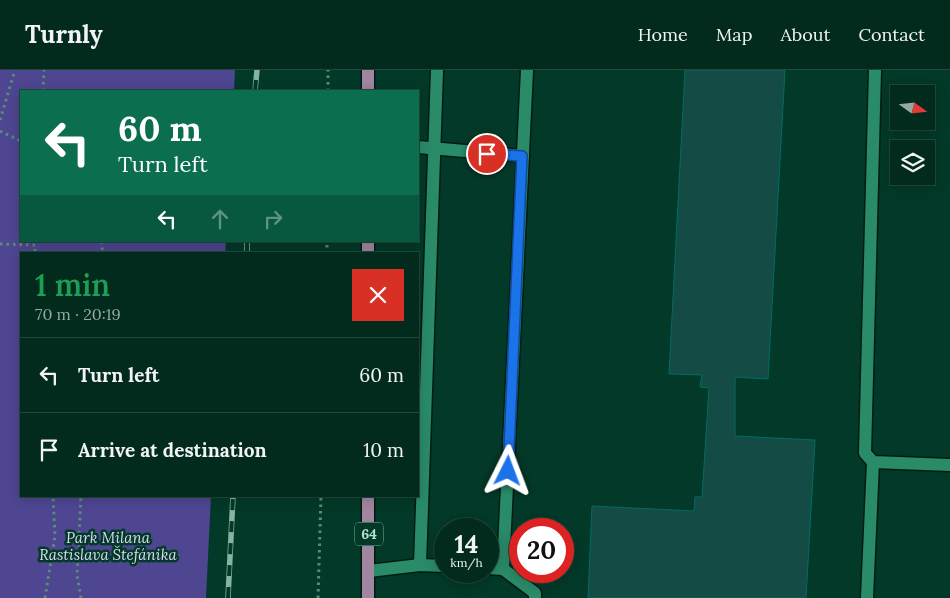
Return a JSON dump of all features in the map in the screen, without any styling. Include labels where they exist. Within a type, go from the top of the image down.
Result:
[{"type":"main road","points":[[368,70],[368,90]]},
{"type":"main road","name":"64","points":[[368,497],[368,598]]},
{"type":"lane","points":[[420,565],[437,70]]},
{"type":"lane","points":[[503,569],[527,70]]},
{"type":"lane","points":[[875,70],[865,454],[873,462],[950,465]]},
{"type":"lane","points":[[419,147],[434,150],[522,156]]},
{"type":"lane","points":[[866,598],[873,462]]},
{"type":"lane","points":[[369,571],[420,565],[434,566]]},
{"type":"lane","points":[[499,569],[503,569],[535,593],[535,598]]},
{"type":"path","points":[[0,120],[15,70]]},
{"type":"path","points":[[43,90],[44,70]]},
{"type":"path","points":[[328,70],[328,90]]},
{"type":"path","points":[[0,131],[20,141]]},
{"type":"path","points":[[0,244],[35,243]]},
{"type":"path","points":[[45,598],[55,536],[52,497]]},
{"type":"path","points":[[81,497],[77,575],[81,598]]},
{"type":"path","points":[[318,598],[321,497]]},
{"type":"green space","name":"Park Milana Rastislava Štefánika","points":[[0,70],[235,70],[234,90],[20,90],[20,242],[226,242],[225,252],[20,252],[20,497],[211,497],[206,598],[0,598]]},
{"type":"building","points":[[685,70],[785,70],[768,379],[735,377],[735,436],[815,440],[806,598],[588,598],[592,506],[694,511],[695,497],[702,497],[709,388],[700,387],[702,375],[669,374]]},
{"type":"railway","points":[[255,90],[257,70]]},
{"type":"railway","points":[[247,242],[247,252]]},
{"type":"railway","points":[[228,598],[233,497]]},
{"type":"route","points":[[487,154],[522,156],[508,471]]}]
